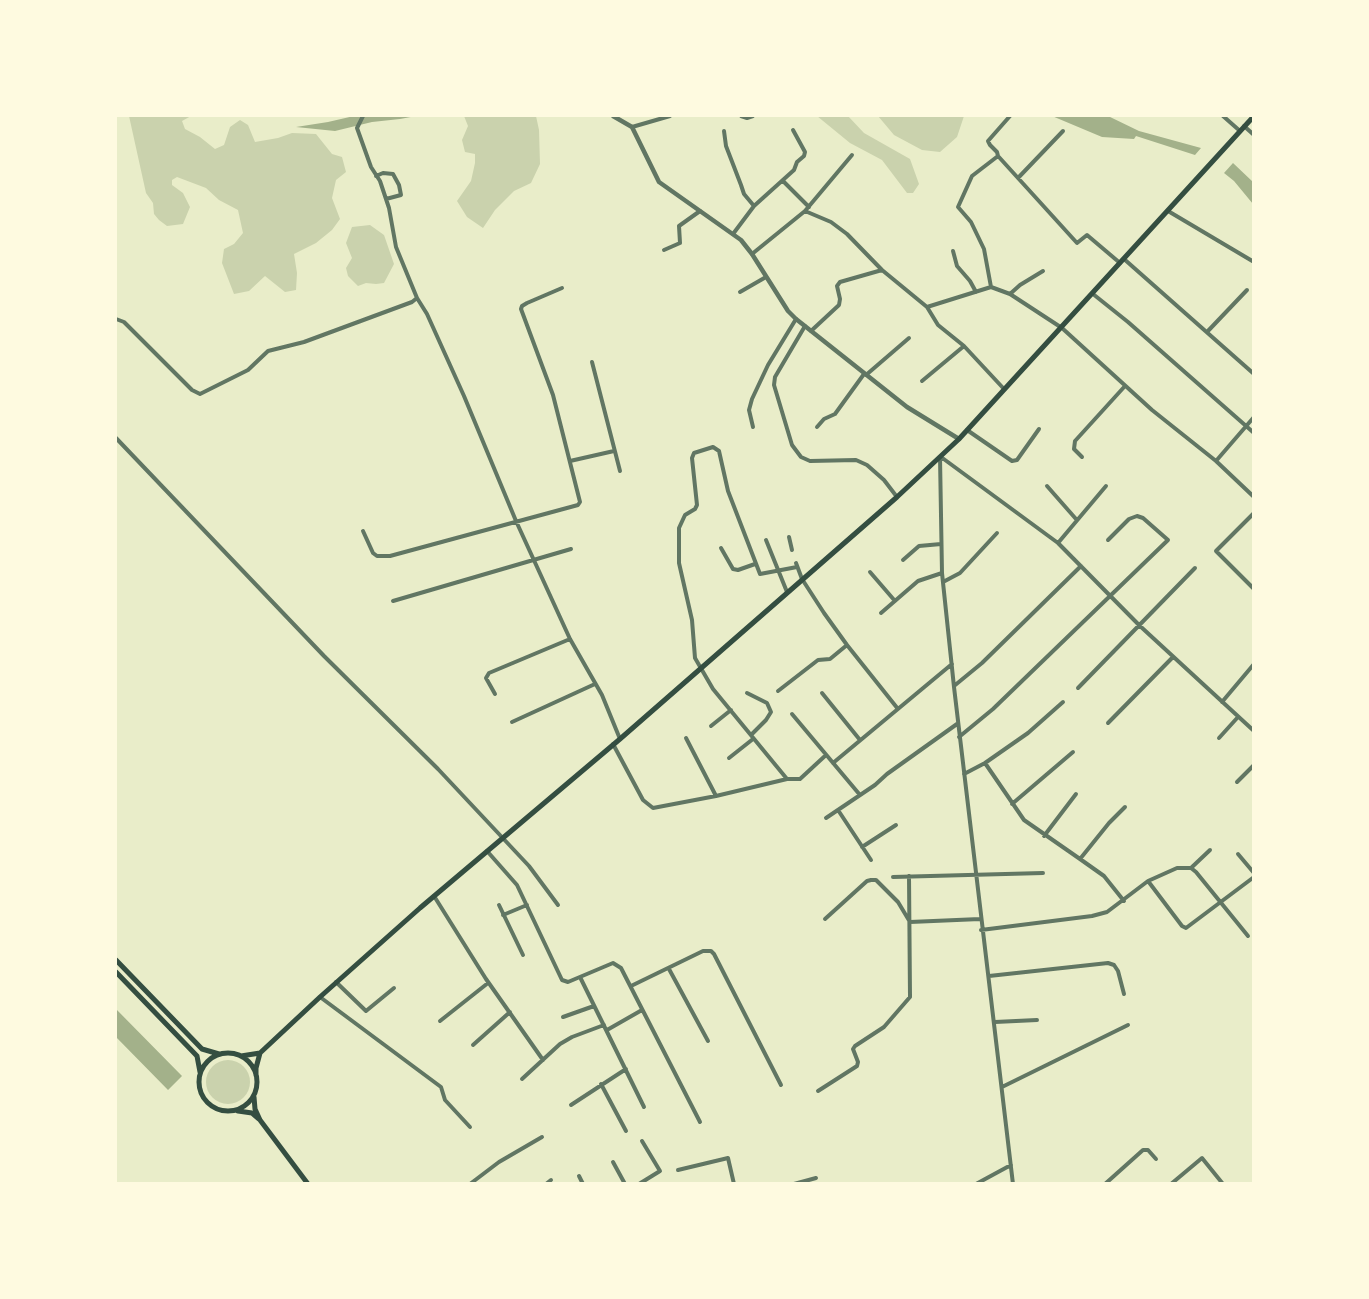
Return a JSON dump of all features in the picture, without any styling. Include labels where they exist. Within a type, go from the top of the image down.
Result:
[{"type":"main road","points":[[260,1120],[255,1109],[254,1095],[257,1085],[256,1068],[260,1053],[336,982],[434,896],[620,739],[897,497],[967,430],[1254,116]]},
{"type":"main road","points":[[116,960],[202,1049],[240,1056],[260,1053]]},
{"type":"main road","points":[[116,972],[197,1056],[201,1074]]},
{"type":"main road","points":[[221,1054],[212,1058],[205,1065],[201,1074],[200,1083],[205,1099],[217,1109],[252,1113],[260,1120],[308,1184]]},
{"type":"main road","points":[[240,1056],[250,1063],[256,1075]]},
{"type":"main road","points":[[235,1111],[246,1105],[254,1095]]},
{"type":"street","points":[[363,116],[357,128],[386,199],[396,247],[417,298],[427,314],[464,396],[516,521],[570,639],[595,684],[620,739]]},
{"type":"street","points":[[613,116],[632,127],[659,182],[741,240],[788,311],[796,319],[907,407],[958,439]]},
{"type":"street","points":[[632,127],[670,116]]},
{"type":"street","points":[[741,116],[747,118],[753,116]]},
{"type":"street","points":[[1010,116],[988,141],[990,145],[1077,243],[1088,235],[1207,332],[1254,374]]},
{"type":"street","points":[[1224,116],[1254,135]]},
{"type":"street","points":[[733,234],[754,206],[794,170],[797,162],[805,154],[793,130]]},
{"type":"street","points":[[724,131],[726,146],[744,194],[754,206]]},
{"type":"street","points":[[1017,178],[1064,131]]},
{"type":"street","points":[[752,254],[807,209],[852,155]]},
{"type":"street","points":[[991,287],[984,249],[971,222],[958,207],[972,176],[998,156]]},
{"type":"street","points":[[376,176],[383,173],[393,174],[399,185],[401,195],[386,199]]},
{"type":"street","points":[[783,181],[807,209],[840,228],[882,270],[927,307],[944,332],[964,346],[1004,389]]},
{"type":"street","points":[[664,250],[680,243],[679,226],[700,211]]},
{"type":"street","points":[[1168,211],[1254,262]]},
{"type":"street","points":[[953,251],[957,266],[976,292]]},
{"type":"street","points":[[811,331],[839,304],[837,286],[840,282],[882,270]]},
{"type":"street","points":[[1010,294],[1043,271]]},
{"type":"street","points":[[740,292],[766,277]]},
{"type":"street","points":[[927,307],[991,287],[1010,294],[1062,327],[1152,410],[1216,461],[1254,497]]},
{"type":"street","points":[[363,531],[373,553],[382,557],[578,505],[580,501],[554,395],[521,309],[527,303],[562,288]]},
{"type":"street","points":[[1207,332],[1247,290]]},
{"type":"street","points":[[1093,294],[1254,433]]},
{"type":"street","points":[[116,319],[124,322],[196,393],[200,394],[248,369],[268,351],[304,342],[408,304],[417,298]]},
{"type":"street","points":[[753,427],[749,410],[752,399],[768,365],[796,319]]},
{"type":"street","points":[[805,326],[775,377],[774,385],[792,445],[801,458],[810,461],[856,460],[867,465],[884,480],[897,497]]},
{"type":"street","points":[[817,427],[826,418],[835,414],[865,375],[909,338]]},
{"type":"street","points":[[922,381],[964,346]]},
{"type":"street","points":[[592,362],[620,471]]},
{"type":"street","points":[[1082,457],[1074,449],[1075,441],[1125,386]]},
{"type":"street","points":[[1216,461],[1254,417]]},
{"type":"street","points":[[967,430],[1006,458],[1017,460],[1039,429]]},
{"type":"street","points":[[116,438],[317,649],[438,769],[528,866],[558,905]]},
{"type":"street","points":[[787,779],[700,668],[694,653],[692,620],[679,563],[679,528],[685,515],[697,505],[692,458],[698,450],[713,447],[719,452],[728,491],[760,574],[779,572],[797,565],[802,579],[847,645],[898,709]]},
{"type":"street","points":[[570,461],[614,451]]},
{"type":"street","points":[[940,456],[1058,543],[1140,626],[1254,731]]},
{"type":"street","points":[[940,456],[942,573],[957,724],[1013,1184]]},
{"type":"street","points":[[1047,486],[1076,519]]},
{"type":"street","points":[[1058,543],[1106,486]]},
{"type":"street","points":[[1254,513],[1216,551],[1254,589]]},
{"type":"street","points":[[959,737],[1017,687],[1168,540],[1143,518],[1137,516],[1129,519],[1108,540]]},
{"type":"street","points":[[943,582],[960,573],[997,533]]},
{"type":"street","points":[[789,537],[792,550]]},
{"type":"street","points":[[766,540],[787,592]]},
{"type":"street","points":[[903,560],[919,546],[941,544]]},
{"type":"street","points":[[721,548],[733,569],[738,570],[755,564]]},
{"type":"street","points":[[393,602],[571,549]]},
{"type":"street","points":[[954,687],[982,663],[1081,566]]},
{"type":"street","points":[[1078,688],[1195,568]]},
{"type":"street","points":[[870,572],[895,601]]},
{"type":"street","points":[[881,613],[918,581],[942,573]]},
{"type":"street","points":[[495,694],[486,678],[489,673],[570,639]]},
{"type":"street","points":[[778,691],[818,660],[830,659],[847,645]]},
{"type":"street","points":[[1108,723],[1173,657]]},
{"type":"street","points":[[833,763],[952,664]]},
{"type":"street","points":[[1222,702],[1254,664]]},
{"type":"street","points":[[512,722],[595,684]]},
{"type":"street","points":[[729,758],[752,737],[771,712],[767,703],[747,693]]},
{"type":"street","points":[[822,693],[860,740]]},
{"type":"street","points":[[964,774],[985,763],[1028,733],[1063,702]]},
{"type":"street","points":[[711,726],[731,710]]},
{"type":"street","points":[[792,714],[860,795]]},
{"type":"street","points":[[1220,738],[1238,717]]},
{"type":"street","points":[[826,818],[957,724]]},
{"type":"street","points":[[686,738],[716,796]]},
{"type":"street","points":[[613,744],[643,800],[652,808],[787,779],[800,779],[826,755]]},
{"type":"street","points":[[1012,804],[1073,752]]},
{"type":"street","points":[[985,763],[1024,820],[1104,876],[1124,901]]},
{"type":"street","points":[[1237,782],[1254,765]]},
{"type":"street","points":[[1044,836],[1076,794]]},
{"type":"street","points":[[1080,859],[1125,807]]},
{"type":"street","points":[[838,810],[871,860]]},
{"type":"street","points":[[862,847],[896,825]]},
{"type":"street","points":[[981,930],[1092,916],[1107,912],[1148,881],[1177,868],[1191,868],[1210,850]]},
{"type":"street","points":[[487,851],[517,885],[562,981],[568,982],[603,965],[613,963],[621,968],[700,1122]]},
{"type":"street","points":[[1148,881],[1182,926],[1186,928],[1254,875],[1238,854]]},
{"type":"street","points":[[1191,868],[1248,936]]},
{"type":"street","points":[[893,877],[1043,873]]},
{"type":"street","points":[[818,1091],[857,1066],[858,1062],[853,1049],[855,1046],[884,1027],[908,1001],[910,993],[909,876]]},
{"type":"street","points":[[825,919],[867,881],[876,880],[898,902],[910,922]]},
{"type":"street","points":[[434,896],[488,983],[543,1060]]},
{"type":"street","points":[[499,905],[523,955]]},
{"type":"street","points":[[504,915],[527,905]]},
{"type":"street","points":[[910,922],[980,919]]},
{"type":"street","points":[[631,986],[703,951],[711,951],[781,1085]]},
{"type":"street","points":[[989,976],[1108,963],[1114,965],[1118,971],[1124,994]]},
{"type":"street","points":[[669,969],[708,1041]]},
{"type":"street","points":[[580,977],[644,1107]]},
{"type":"street","points":[[336,982],[366,1011],[394,988]]},
{"type":"street","points":[[440,1021],[488,983]]},
{"type":"street","points":[[320,997],[441,1087],[445,1100],[470,1127]]},
{"type":"street","points":[[564,1017],[594,1006]]},
{"type":"street","points":[[607,1030],[642,1010]]},
{"type":"street","points":[[473,1045],[510,1012]]},
{"type":"street","points":[[995,1022],[1037,1020]]},
{"type":"street","points":[[522,1079],[560,1044],[604,1025]]},
{"type":"street","points":[[1002,1087],[1128,1025]]},
{"type":"street","points":[[571,1105],[626,1069]]},
{"type":"street","points":[[601,1084],[626,1131]]},
{"type":"street","points":[[470,1184],[500,1162],[542,1137]]},
{"type":"street","points":[[639,1184],[660,1171],[642,1141]]},
{"type":"street","points":[[1105,1184],[1143,1150],[1148,1150],[1156,1159]]},
{"type":"street","points":[[678,1170],[728,1158],[734,1184]]},
{"type":"street","points":[[1171,1184],[1202,1158],[1223,1184]]},
{"type":"street","points":[[614,1162],[625,1184]]},
{"type":"street","points":[[976,1184],[1011,1165]]},
{"type":"street","points":[[579,1176],[584,1184]]},
{"type":"street","points":[[794,1184],[816,1178]]},
{"type":"street","points":[[546,1184],[551,1180]]},
{"type":"shaded area","points":[[129,116],[191,116],[182,121],[185,129],[215,149],[224,145],[230,127],[240,120],[248,125],[255,142],[292,133],[316,134],[332,154],[342,157],[346,172],[336,180],[332,198],[340,219],[332,230],[316,243],[294,254],[297,273],[296,290],[285,292],[265,276],[249,291],[234,294],[222,263],[224,249],[234,244],[243,233],[238,210],[219,200],[206,188],[177,177],[172,180],[172,185],[183,193],[190,207],[183,224],[167,226],[159,220],[154,214],[153,203],[146,193]]},
{"type":"shaded area","points":[[354,116],[416,116],[372,122],[335,131],[296,127]]},
{"type":"shaded area","points":[[464,116],[536,116],[539,130],[540,164],[531,183],[514,191],[495,210],[483,228],[467,217],[457,201],[471,181],[475,163],[475,154],[465,152],[462,140],[468,126]]},
{"type":"shaded area","points":[[817,116],[848,116],[864,133],[910,159],[919,184],[913,193],[907,193],[882,160],[850,143]]},
{"type":"shaded area","points":[[878,116],[964,116],[957,137],[940,152],[922,150],[894,135]]},
{"type":"shaded area","points":[[1052,116],[1108,116],[1139,131],[1201,148],[1195,155],[1136,136],[1134,139],[1102,137]]},
{"type":"shaded area","points":[[1233,163],[1253,182],[1253,204],[1234,181],[1224,173]]},
{"type":"shaded area","points":[[370,225],[384,235],[394,264],[384,283],[366,283],[358,286],[348,276],[346,268],[352,258],[346,243],[352,227]]},
{"type":"shaded area","points":[[116,1009],[182,1076],[168,1090],[116,1037]]},
{"type":"shaded area","points":[[228,1060],[243,1067],[250,1082],[243,1097],[228,1104],[213,1097],[206,1082],[213,1067]]}]
